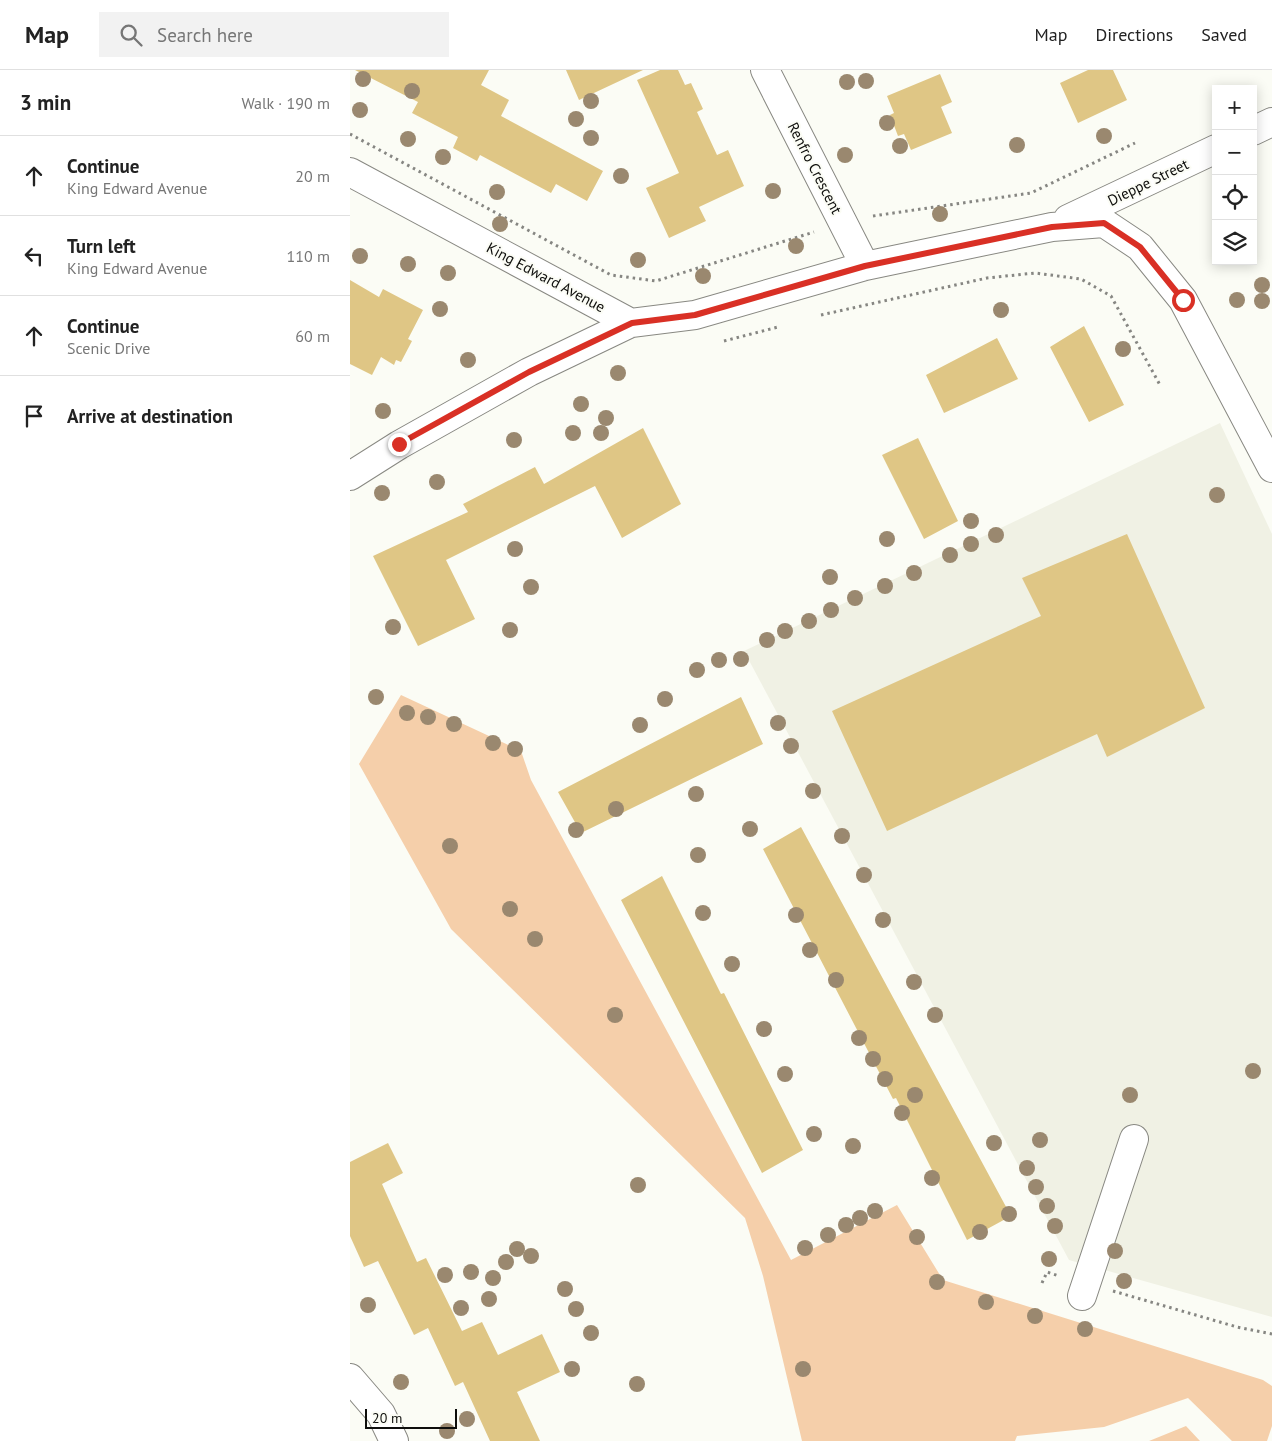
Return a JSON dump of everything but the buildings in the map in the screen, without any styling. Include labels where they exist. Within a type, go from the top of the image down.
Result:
[{"type":"street","name":"Renfro Crescent","points":[[765,70],[865,266]]},
{"type":"street","points":[[1255,130],[1272,122]]},
{"type":"street","name":"Dieppe Street","points":[[1052,227],[1212,151]]},
{"type":"street","name":"King Edward Avenue","points":[[350,172],[632,323]]},
{"type":"street","points":[[350,476],[399,444],[529,372],[632,323],[695,315],[865,266],[1052,227],[1104,223],[1140,247],[1183,300],[1272,468]]},
{"type":"street","points":[[1083,1290],[1134,1139]]},
{"type":"street","points":[[350,1378],[381,1414],[394,1441]]},
{"type":"path","points":[[350,134],[611,275],[656,281],[815,232]]},
{"type":"path","points":[[865,217],[1031,192],[1135,142]]},
{"type":"path","points":[[821,315],[987,278],[1035,273],[1081,279],[1110,296],[1160,385]]},
{"type":"path","points":[[724,341],[778,327]]},
{"type":"path","points":[[1042,1283],[1046,1272],[1083,1290],[1272,1334]]},
{"type":"shaded area","points":[[1220,423],[1272,534],[1272,1317],[1069,1260],[744,651]]},
{"type":"shaded area","points":[[401,695],[521,751],[531,780],[791,1260],[897,1205],[943,1280],[1263,1380],[1272,1386],[1272,1426],[1267,1441],[1232,1441],[1188,1398],[1104,1427],[1017,1436],[1015,1441],[802,1441],[763,1276],[745,1218],[451,929],[359,764]]},
{"type":"shaded area","points":[[1186,1426],[1200,1441],[1149,1441]]},
{"type":"route","points":[[399,444],[529,372],[632,323],[695,315],[865,266],[1052,227],[1104,223],[1140,247],[1183,300]]}]
